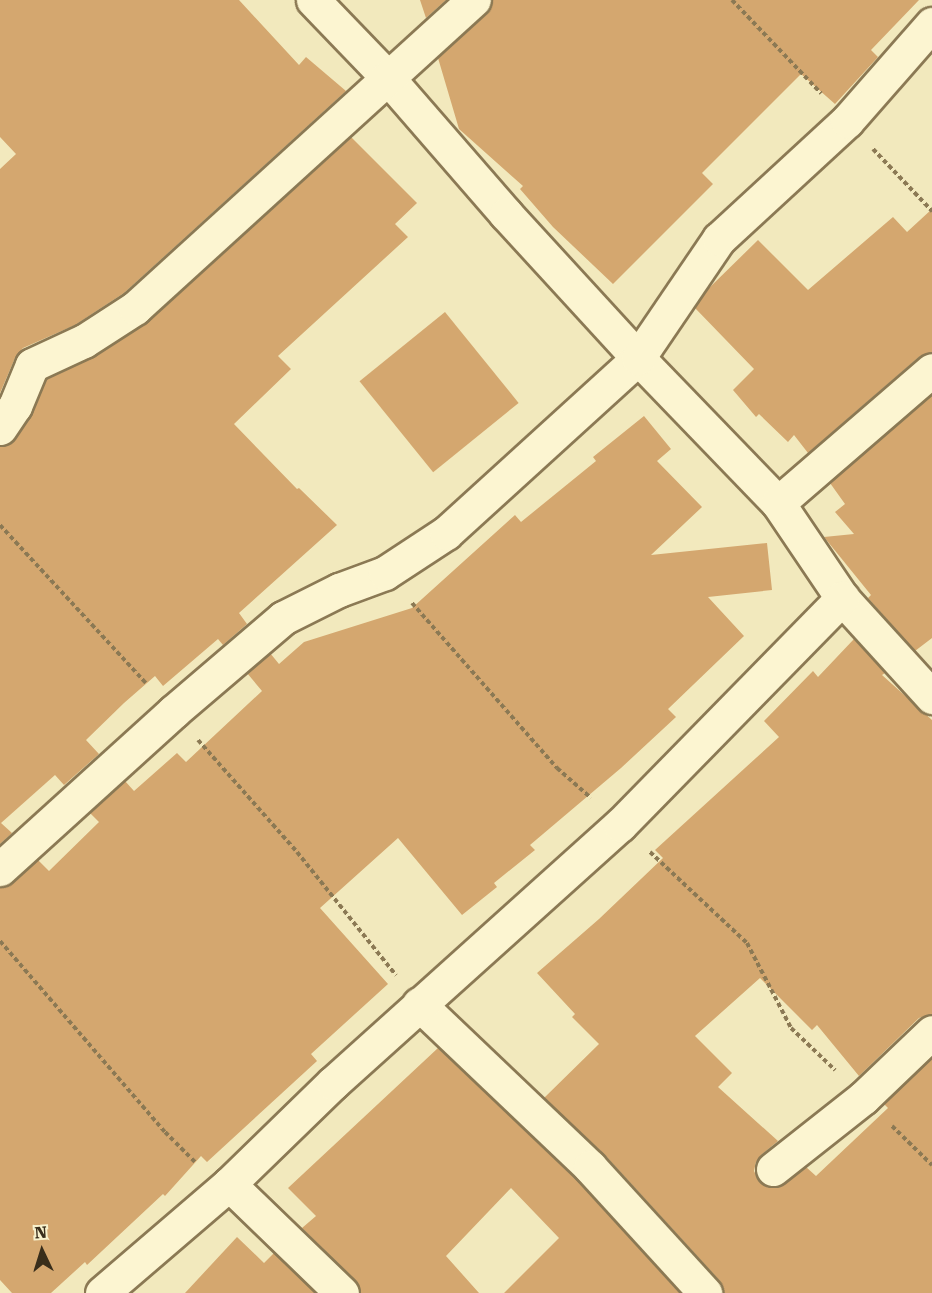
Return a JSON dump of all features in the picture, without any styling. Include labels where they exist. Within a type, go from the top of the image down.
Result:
[{"type":"street","points":[[313,0],[387,77],[506,214],[638,358],[778,503],[842,598],[932,697]]},
{"type":"street","points":[[0,428],[15,406],[32,365],[84,341],[135,308],[474,0]]},
{"type":"street","points":[[0,868],[173,712],[283,618],[339,591],[386,573],[446,533],[638,358],[719,239],[847,121],[932,24]]},
{"type":"street","points":[[778,503],[932,370]]},
{"type":"street","points":[[102,1293],[229,1184],[418,1004],[620,825],[842,598]]},
{"type":"street","points":[[418,1004],[590,1167],[705,1293]]},
{"type":"street","points":[[773,1169],[864,1098],[932,1032]]},
{"type":"street","points":[[229,1184],[342,1293]]},
{"type":"path","points":[[0,525],[173,712],[297,852],[418,1004]]},
{"type":"path","points":[[386,573],[557,768],[747,943],[791,1028],[932,1165]]},
{"type":"path","points":[[0,941],[165,1132],[197,1164],[229,1184]]},
{"type":"building","points":[[0,0],[239,0],[299,65],[306,57],[346,91],[124,293],[75,325],[23,348],[15,358],[0,393],[0,169],[16,154],[0,137]]},
{"type":"building","points":[[420,0],[446,0],[426,18]]},
{"type":"building","points":[[492,0],[919,0],[871,50],[878,57],[835,104],[801,74],[702,173],[713,184],[613,284],[553,227],[520,189],[523,186],[459,129],[438,58],[487,14]]},
{"type":"building","points":[[351,137],[417,203],[395,224],[408,237],[278,356],[291,369],[234,424],[297,489],[299,488],[337,525],[239,613],[247,624],[223,645],[218,639],[163,686],[155,676],[124,703],[86,740],[99,754],[64,785],[55,775],[1,823],[12,833],[0,844],[0,447],[9,445],[15,439],[32,413],[47,379],[94,357],[148,322]]},
{"type":"building","points":[[932,209],[932,352],[920,356],[808,453],[794,435],[788,442],[759,414],[756,417],[733,390],[754,369],[695,308],[707,290],[758,240],[808,290],[893,217],[907,232]]},
{"type":"building","points":[[445,312],[519,403],[433,472],[360,381]]},
{"type":"building","points":[[932,395],[932,638],[915,651],[868,598],[871,595],[824,537],[854,534],[835,512],[845,504],[830,483]]},
{"type":"building","points":[[644,416],[671,449],[657,461],[702,507],[651,555],[767,543],[772,590],[708,597],[744,636],[668,709],[676,717],[621,768],[530,845],[535,850],[494,883],[497,887],[462,915],[398,838],[320,908],[388,984],[311,1054],[317,1061],[207,1162],[201,1156],[165,1196],[163,1194],[87,1265],[85,1262],[51,1293],[12,1293],[0,1280],[0,887],[13,883],[38,860],[49,871],[99,822],[90,813],[125,781],[134,791],[177,753],[186,762],[262,691],[247,673],[270,653],[279,664],[304,642],[412,608],[515,515],[521,522],[596,461],[593,457]]},
{"type":"building","points":[[854,639],[885,673],[882,675],[932,720],[932,1014],[919,1018],[859,1076],[817,1025],[812,1030],[760,978],[695,1036],[732,1073],[718,1087],[778,1141],[761,1155],[754,1171],[759,1181],[767,1187],[775,1188],[785,1184],[806,1167],[816,1176],[888,1108],[884,1104],[932,1058],[932,1293],[723,1293],[719,1280],[604,1154],[544,1098],[599,1044],[572,1017],[575,1014],[537,973],[599,919],[663,858],[655,850],[779,737],[764,721],[813,671],[818,677]]},
{"type":"building","points":[[438,1048],[577,1180],[680,1293],[504,1293],[559,1238],[511,1188],[446,1256],[479,1293],[360,1293],[355,1280],[302,1228],[316,1216],[288,1188]]},
{"type":"building","points":[[237,1237],[264,1263],[274,1253],[315,1293],[185,1293]]}]
